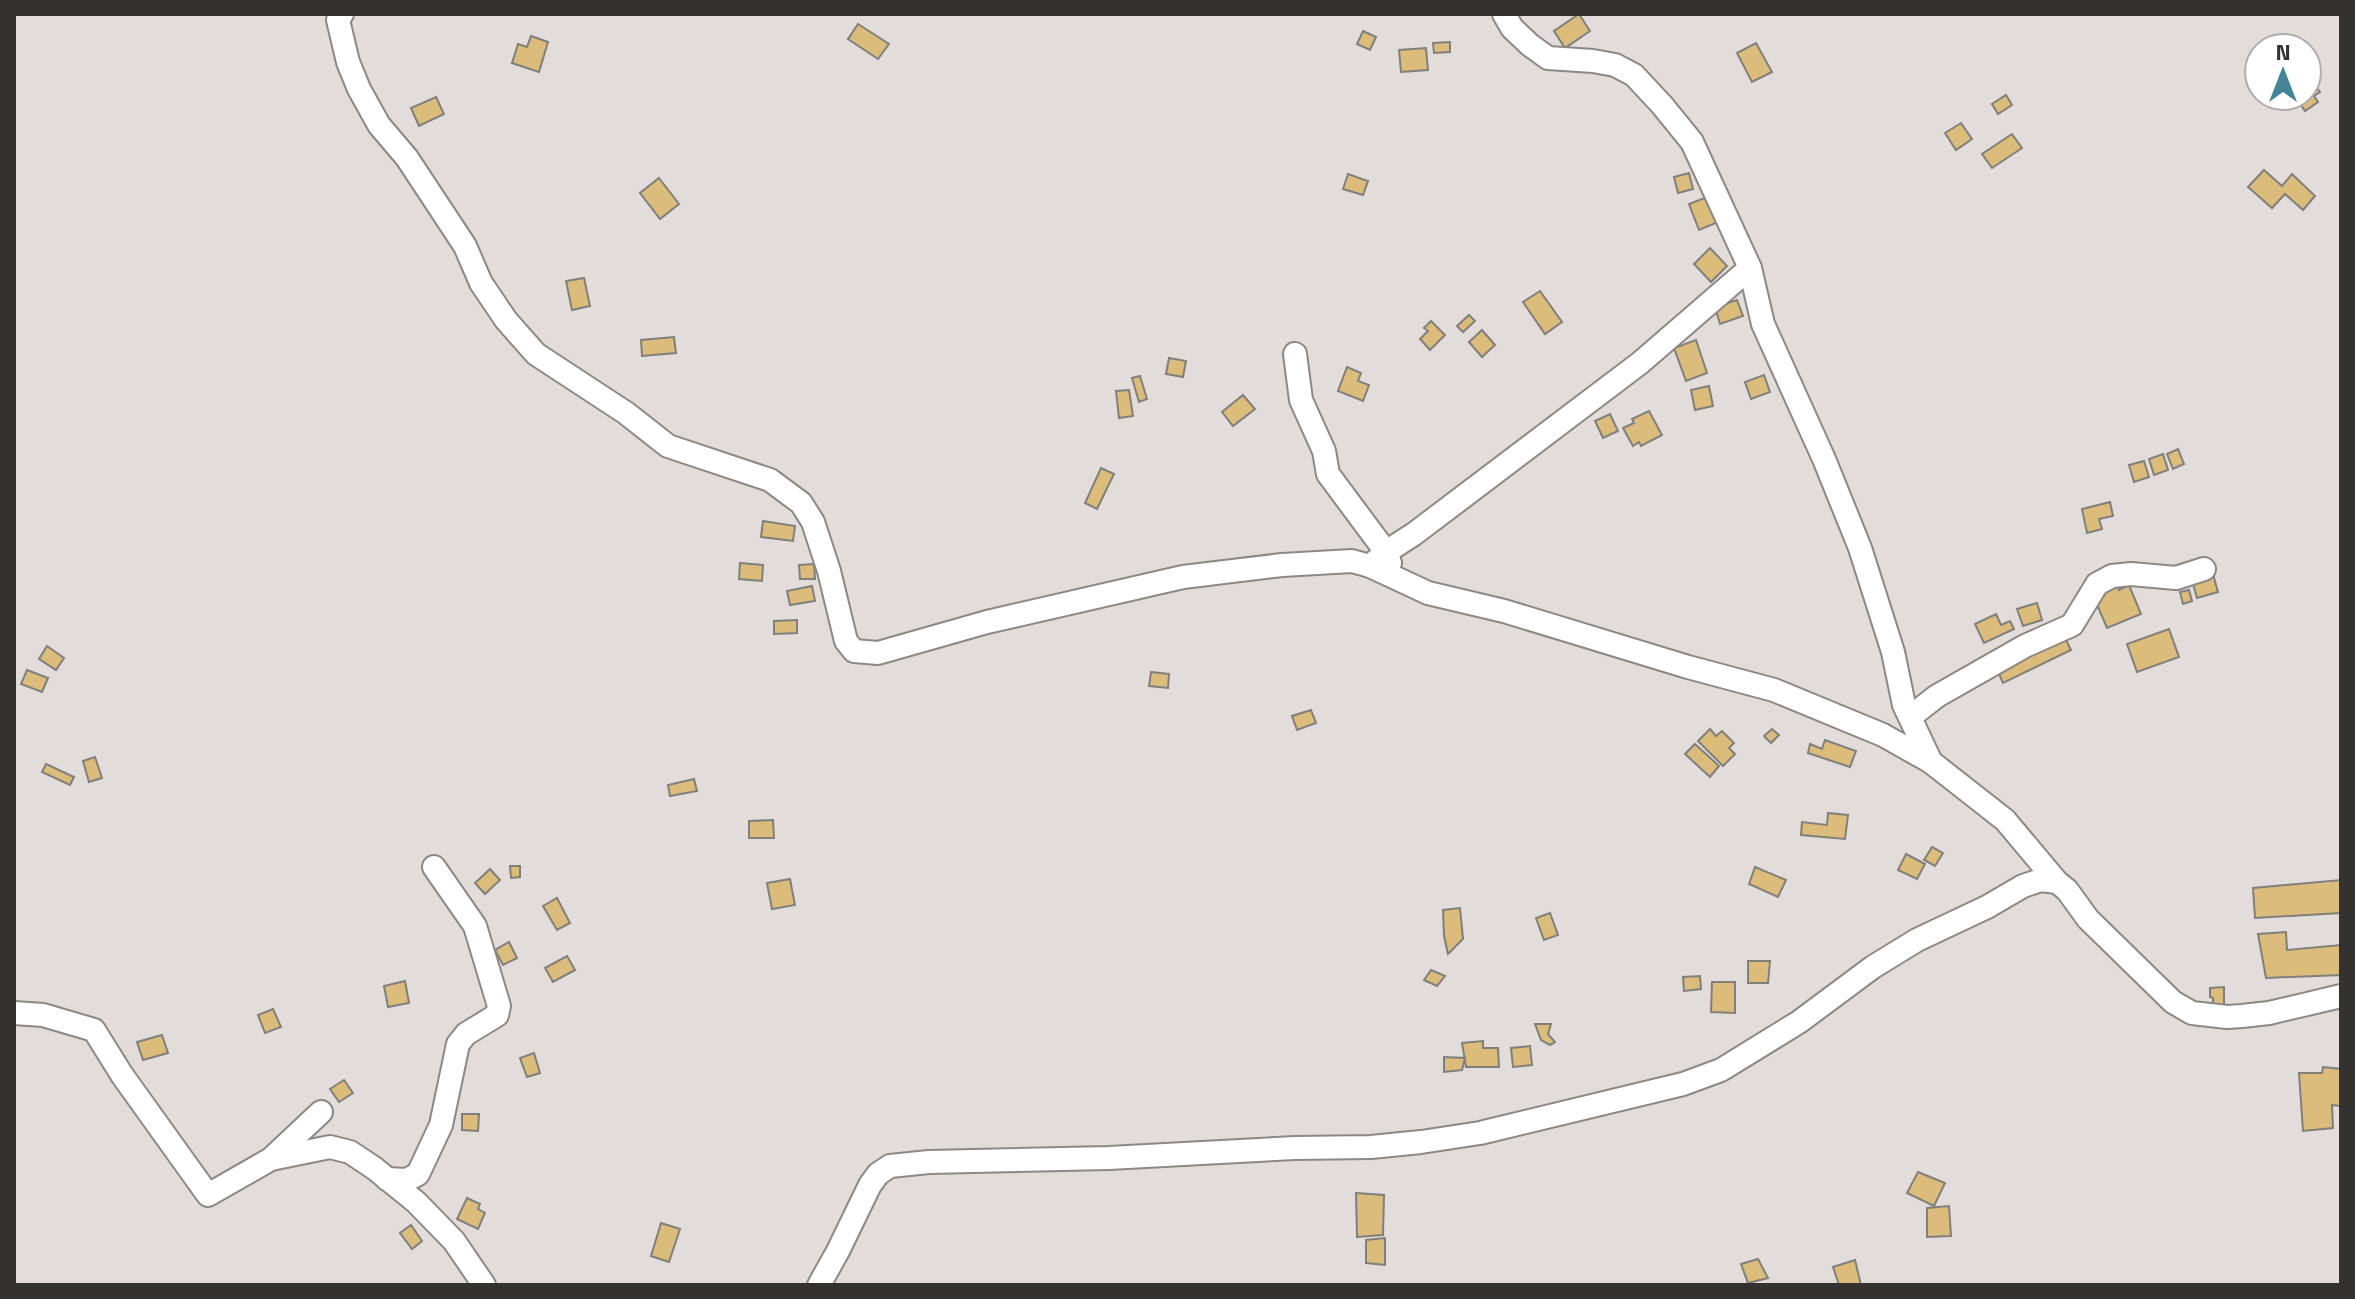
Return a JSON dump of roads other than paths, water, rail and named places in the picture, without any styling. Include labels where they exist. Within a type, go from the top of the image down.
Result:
[{"type":"street","points":[[342,14],[338,20],[348,62],[359,89],[379,125],[407,158],[465,246],[481,283],[506,320],[536,354],[626,413],[668,446],[770,480],[801,503],[813,522],[846,641],[854,651],[878,653],[1002,618],[1183,577],[1378,559],[1640,363],[1750,268]]},
{"type":"street","points":[[1504,14],[1512,28],[1548,58],[1615,65],[1634,75],[1692,142],[1750,268],[1763,324],[1860,548],[1893,652],[1904,705],[1931,762]]},
{"type":"street","points":[[1295,354],[1301,400],[1324,451],[1328,474],[1378,559],[1396,577],[1428,593],[1504,611],[1774,690],[1883,735],[1931,762],[2005,820],[2067,890],[2088,919],[2173,1002],[2192,1013],[2227,1017],[2269,1013],[2341,996]]},
{"type":"street","points":[[1910,717],[1937,696],[2025,646],[2072,625],[2097,584],[2112,576],[2131,574],[2176,578],[2204,569]]},
{"type":"street","points":[[387,1179],[407,1180],[418,1174],[441,1125],[458,1044],[466,1034],[497,1015],[499,1006],[475,926],[434,867]]},
{"type":"street","points":[[819,1285],[870,1185],[878,1174],[890,1166],[929,1162],[1371,1147],[1421,1142],[1480,1133],[1669,1088],[1721,1070],[1799,1022],[1873,967],[1917,940],[2023,886],[2041,880],[2057,882]]},
{"type":"street","points":[[14,1013],[43,1015],[94,1030],[122,1075],[208,1195],[271,1159],[321,1112]]},
{"type":"street","points":[[271,1159],[330,1147],[350,1152],[416,1202],[454,1241],[484,1285]]}]
